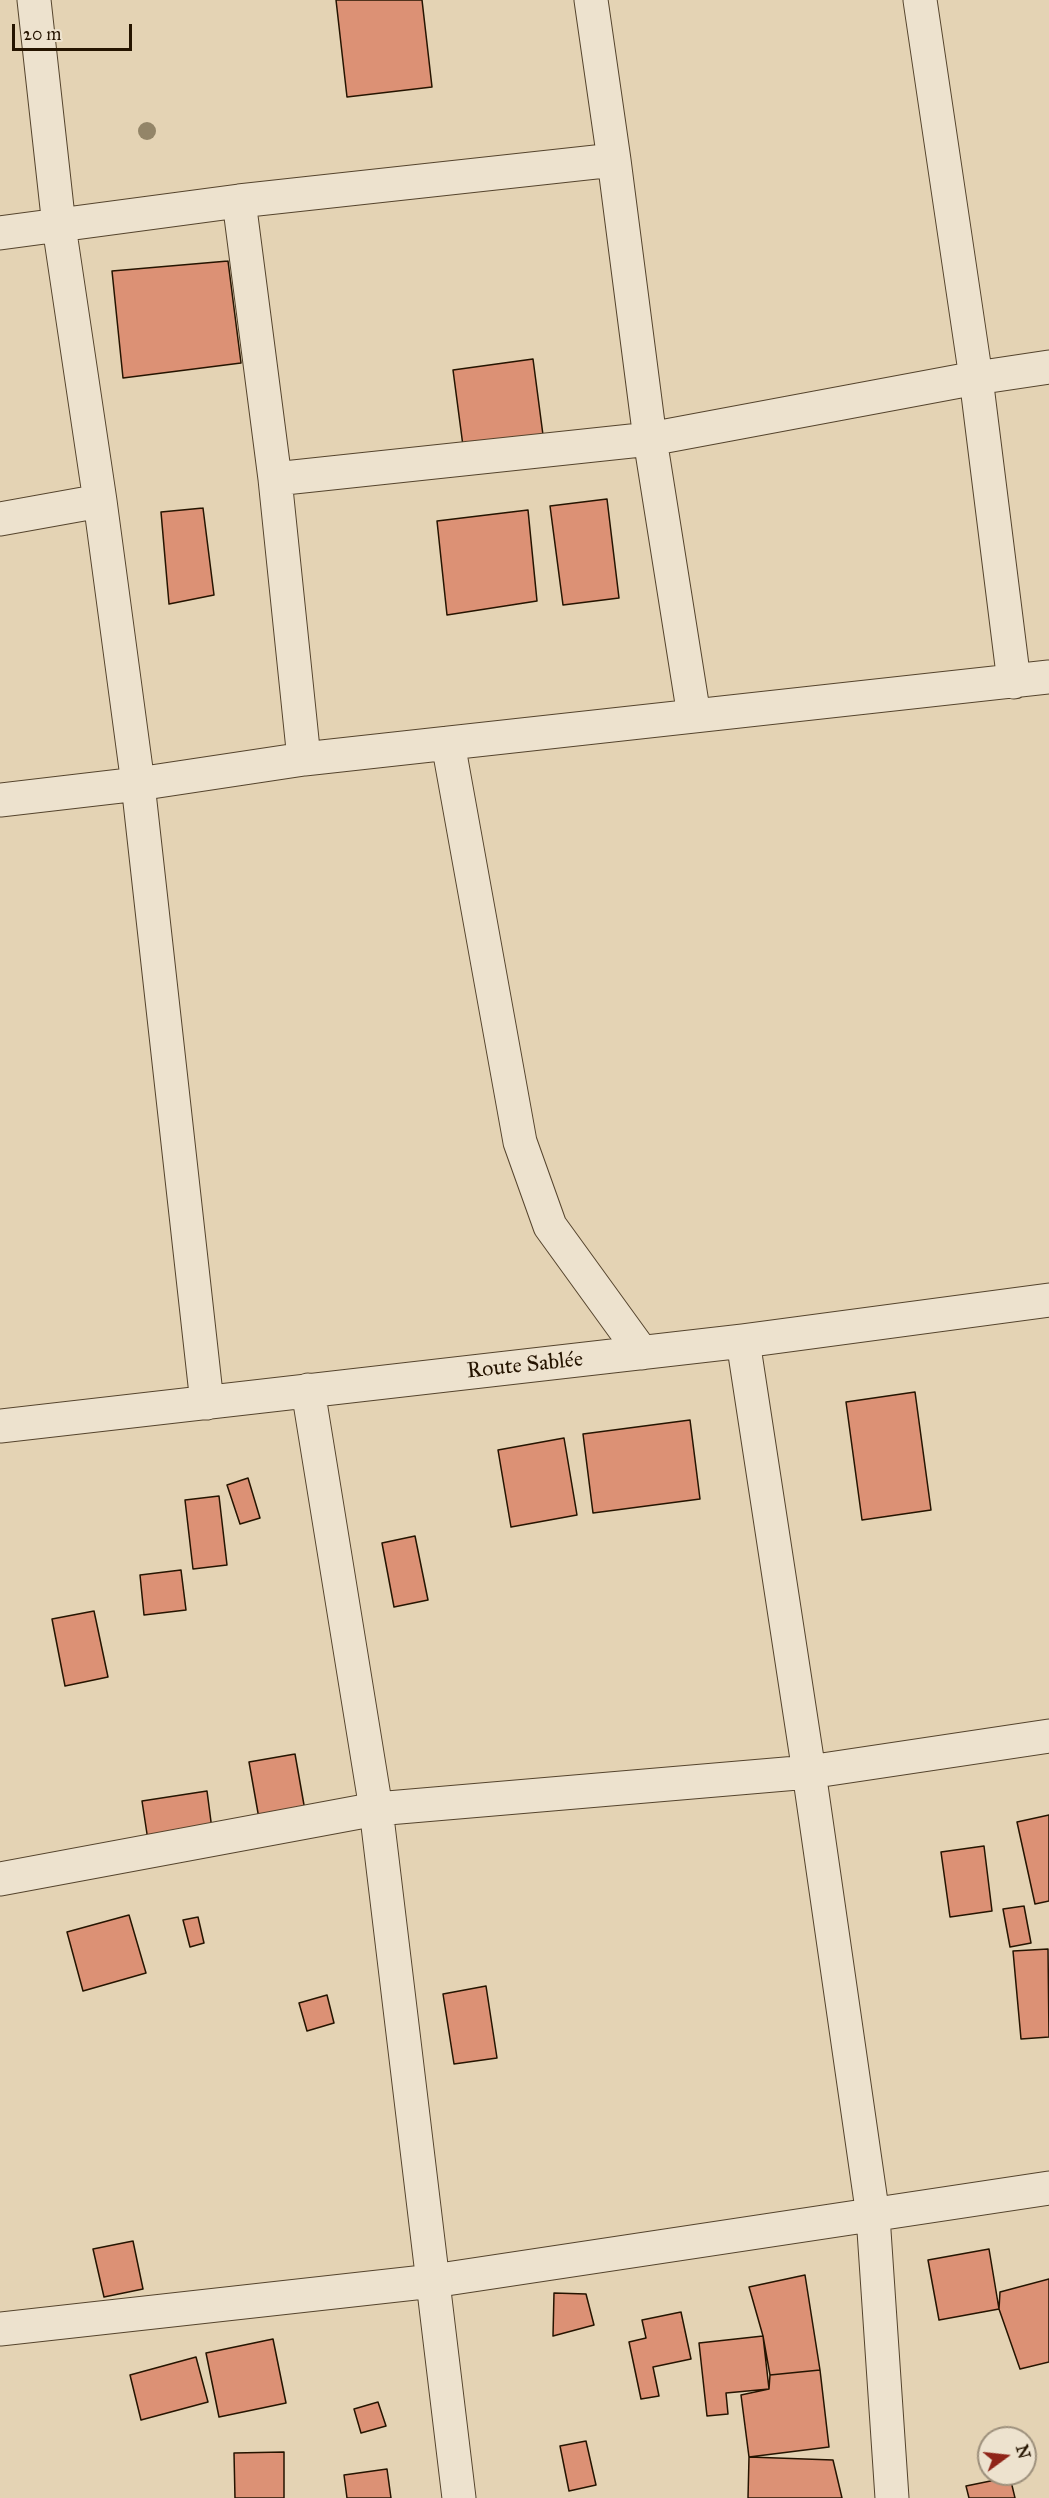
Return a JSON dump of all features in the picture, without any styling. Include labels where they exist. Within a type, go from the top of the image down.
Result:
[{"type":"street","points":[[34,0],[59,226],[100,501],[138,784],[207,1403]]},
{"type":"street","points":[[591,0],[650,439],[694,716]]},
{"type":"street","points":[[920,0],[975,378],[1014,682]]},
{"type":"street","points":[[0,233],[239,201],[614,160]]},
{"type":"street","points":[[239,201],[275,479],[304,759]]},
{"type":"street","points":[[275,479],[650,439],[975,378],[1049,367]]},
{"type":"street","points":[[0,519],[100,501]]},
{"type":"street","points":[[0,800],[138,784],[304,759],[1049,677]]},
{"type":"street","points":[[448,743],[520,1142],[550,1226],[642,1353]]},
{"type":"street","name":"Route Sablée","points":[[0,1426],[743,1341],[1049,1300]]},
{"type":"street","points":[[743,1341],[809,1772],[873,2216],[892,2498]]},
{"type":"street","points":[[308,1390],[376,1809],[459,2498]]},
{"type":"street","points":[[0,1879],[376,1809],[809,1772],[1049,1736]]},
{"type":"street","points":[[0,2329],[433,2281],[1049,2188]]},
{"type":"building","points":[[336,0],[422,0],[432,87],[347,97]]},
{"type":"building","points":[[228,261],[241,363],[123,378],[112,271]]},
{"type":"building","points":[[533,359],[543,435],[463,446],[453,370]]},
{"type":"building","points":[[607,499],[619,598],[563,605],[550,506]]},
{"type":"building","points":[[203,508],[214,595],[169,604],[161,512]]},
{"type":"building","points":[[528,510],[537,601],[447,615],[437,521]]},
{"type":"building","points":[[915,1392],[931,1510],[862,1520],[846,1402]]},
{"type":"building","points":[[690,1420],[700,1499],[593,1513],[583,1434]]},
{"type":"building","points":[[564,1438],[577,1515],[511,1527],[498,1450]]},
{"type":"building","points":[[248,1478],[260,1518],[240,1524],[227,1485]]},
{"type":"building","points":[[219,1496],[227,1565],[193,1569],[185,1500]]},
{"type":"building","points":[[415,1536],[428,1600],[394,1607],[382,1543]]},
{"type":"building","points":[[181,1570],[186,1610],[144,1615],[140,1575]]},
{"type":"building","points":[[94,1611],[108,1677],[65,1686],[52,1619]]},
{"type":"building","points":[[295,1754],[307,1822],[261,1830],[249,1762]]},
{"type":"building","points":[[207,1791],[213,1837],[149,1847],[142,1801]]},
{"type":"building","points":[[1049,1815],[1049,1901],[1035,1904],[1017,1822]]},
{"type":"building","points":[[984,1846],[992,1911],[950,1917],[941,1852]]},
{"type":"building","points":[[1024,1906],[1031,1943],[1010,1947],[1003,1909]]},
{"type":"building","points":[[129,1915],[146,1973],[83,1991],[67,1932]]},
{"type":"building","points":[[198,1917],[204,1943],[190,1947],[183,1920]]},
{"type":"building","points":[[1048,1949],[1049,2037],[1021,2039],[1013,1951]]},
{"type":"building","points":[[486,1986],[497,2058],[454,2064],[443,1994]]},
{"type":"building","points":[[327,1995],[334,2023],[307,2031],[299,2003]]},
{"type":"building","points":[[133,2241],[143,2289],[104,2297],[93,2249]]},
{"type":"building","points":[[989,2249],[999,2309],[939,2320],[928,2260]]},
{"type":"building","points":[[805,2275],[820,2370],[770,2375],[763,2336],[749,2287]]},
{"type":"building","points":[[1049,2279],[1049,2362],[1020,2369],[999,2309],[1000,2292]]},
{"type":"building","points":[[554,2293],[586,2294],[594,2325],[553,2336]]},
{"type":"building","points":[[681,2312],[691,2359],[653,2367],[659,2396],[641,2399],[629,2342],[646,2338],[642,2320]]},
{"type":"building","points":[[763,2336],[769,2389],[726,2393],[728,2414],[707,2416],[699,2343]]},
{"type":"building","points":[[273,2339],[286,2403],[219,2417],[206,2353]]},
{"type":"building","points":[[196,2357],[208,2402],[141,2420],[130,2375]]},
{"type":"building","points":[[820,2370],[829,2447],[749,2457],[741,2395],[769,2389],[770,2375]]},
{"type":"building","points":[[378,2402],[386,2426],[361,2433],[354,2409]]},
{"type":"building","points":[[586,2441],[596,2485],[569,2491],[560,2446]]},
{"type":"building","points":[[284,2452],[284,2498],[235,2498],[234,2453]]},
{"type":"building","points":[[749,2457],[833,2460],[842,2498],[748,2498]]},
{"type":"building","points":[[387,2469],[391,2498],[347,2498],[344,2475]]},
{"type":"building","points":[[977,2484],[977,2486],[1012,2486],[1015,2498],[969,2498],[966,2486]]}]
